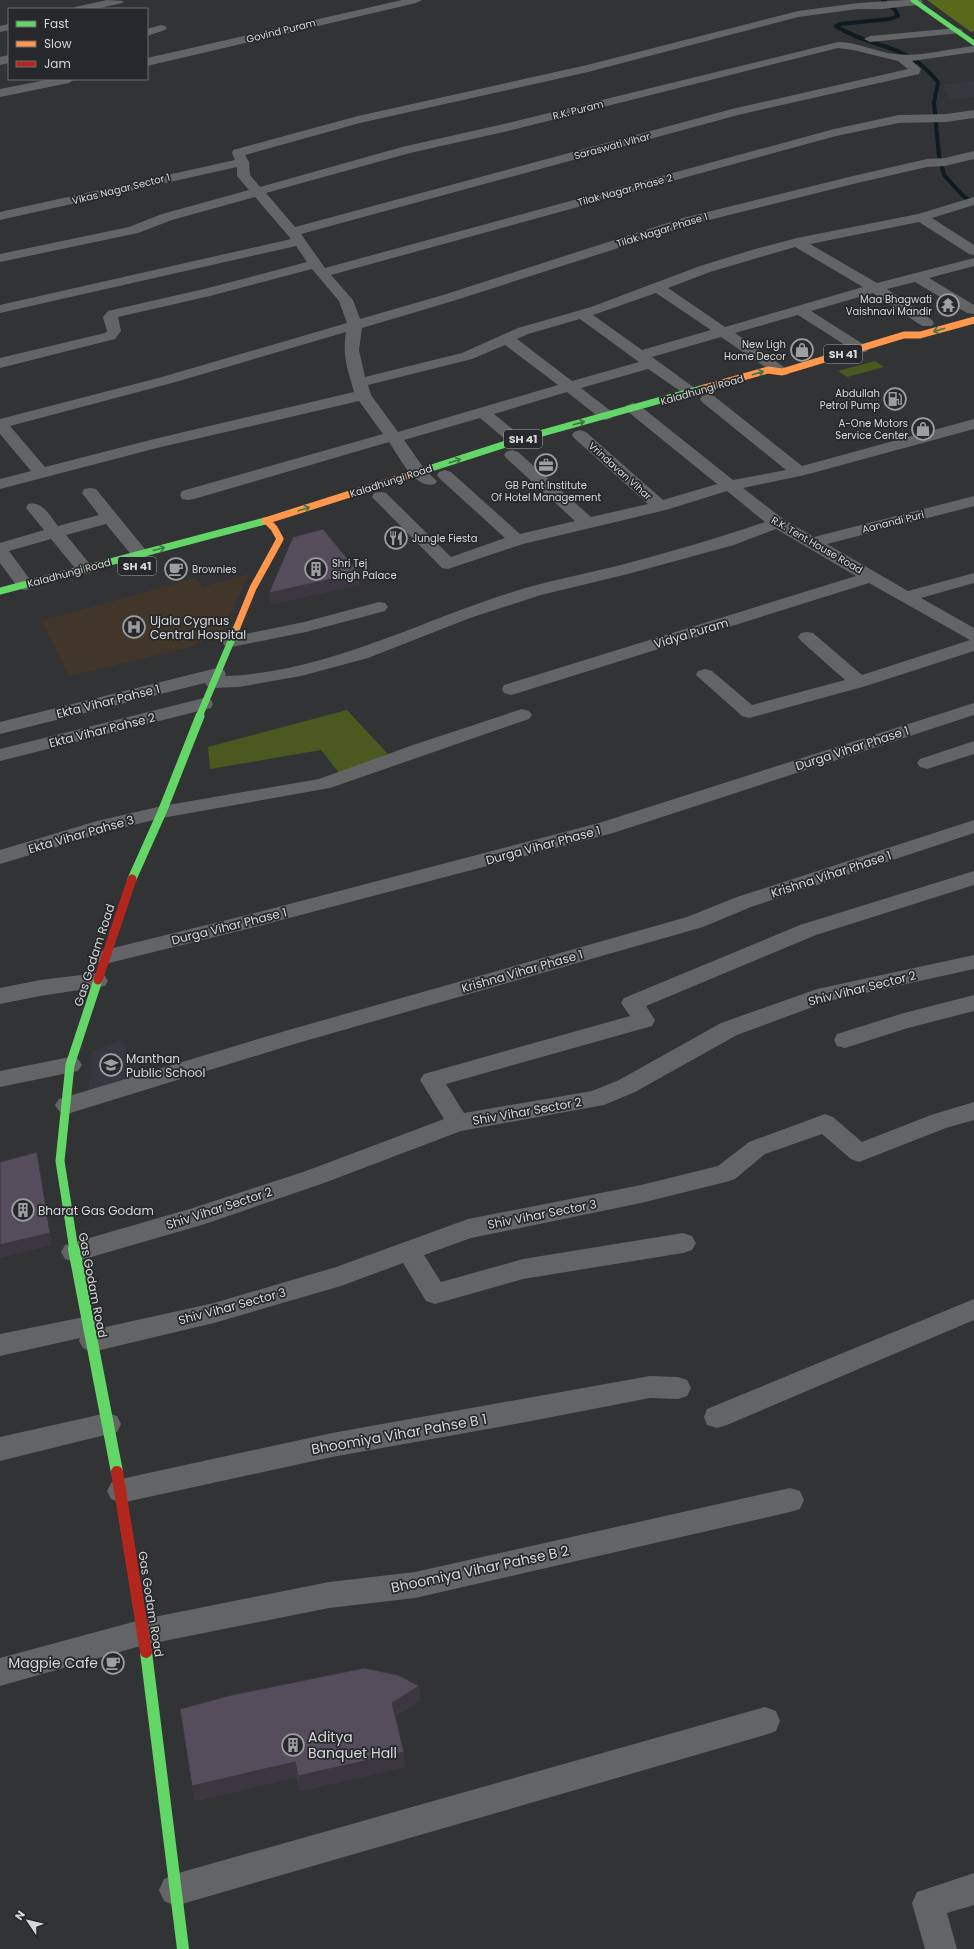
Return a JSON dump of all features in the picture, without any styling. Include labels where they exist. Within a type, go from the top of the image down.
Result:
[{"type":"main road","points":[[915,1],[974,43]]},
{"type":"main road","points":[[957,314],[973,313]]},
{"type":"main road","name":"Kaladhungi Road","points":[[0,591],[85,569],[144,559],[267,521],[421,479],[514,451],[606,415],[642,415],[705,397],[768,370],[778,376],[904,335],[920,335],[973,313]]},
{"type":"main road","name":"Kaladhungi Road","points":[[904,335],[910,328],[931,322]]},
{"type":"main road","name":"Kaladhungi Road","points":[[421,479],[449,474]]},
{"type":"main road","points":[[267,521],[278,527]]},
{"type":"main road","points":[[252,534],[278,527]]},
{"type":"main road","name":"Gas Godam Road","points":[[182,1949],[144,1632],[121,1491],[74,1252],[60,1161],[70,1065],[131,880],[162,812],[204,704],[253,588],[280,539],[278,527]]},
{"type":"street","name":"Govind Puram","points":[[148,62],[416,0]]},
{"type":"street","points":[[84,8],[118,1]]},
{"type":"street","points":[[421,479],[361,389],[351,350],[355,325],[346,300],[319,268],[296,237],[256,192],[244,176],[243,162],[238,152],[358,120],[588,68],[798,14],[858,6],[888,5],[915,1]]},
{"type":"street","points":[[148,32],[161,28]]},
{"type":"street","points":[[870,39],[957,31]]},
{"type":"street","name":"R.K. Puram","points":[[0,258],[133,230],[162,218],[407,150],[508,127],[838,45],[846,45],[886,57],[901,58],[974,49]]},
{"type":"street","name":"Saraswati Vihar","points":[[296,237],[736,112],[915,71],[915,69],[901,58]]},
{"type":"street","points":[[0,93],[64,80]]},
{"type":"street","name":"Tilak Nagar Phase 2","points":[[0,364],[110,336],[114,331],[110,317],[117,312],[319,268],[834,133],[899,119],[930,117],[946,118],[974,114]]},
{"type":"street","name":"Tilak Nagar Phase 1","points":[[0,424],[167,380],[448,298],[688,220],[927,163],[945,162],[974,155]]},
{"type":"street","name":"Vikas Nagar Sector 1","points":[[0,216],[243,162]]},
{"type":"street","points":[[0,484],[361,389],[467,356],[523,331],[582,314],[705,269],[798,242],[868,230],[966,206]]},
{"type":"street","points":[[921,217],[974,251]]},
{"type":"street","points":[[0,309],[296,237]]},
{"type":"street","points":[[798,242],[931,322]]},
{"type":"street","points":[[188,495],[569,387],[724,332],[875,288],[974,262]]},
{"type":"street","points":[[917,277],[973,313]]},
{"type":"street","points":[[657,287],[724,332],[778,376]]},
{"type":"street","points":[[800,310],[861,349]]},
{"type":"street","points":[[582,314],[646,359],[705,397],[799,472]]},
{"type":"street","points":[[506,338],[606,415]]},
{"type":"street","points":[[483,412],[514,451],[586,522]]},
{"type":"street","name":"R.K. Tent House Road","points":[[642,415],[777,523],[974,636]]},
{"type":"street","points":[[0,424],[42,473]]},
{"type":"street","points":[[380,497],[448,564],[517,540],[586,522],[660,506],[730,485],[799,472],[974,424]]},
{"type":"street","name":"Vrindavan Vihar","points":[[583,435],[660,506]]},
{"type":"street","points":[[449,474],[517,540]]},
{"type":"street","points":[[90,493],[112,517],[144,559]]},
{"type":"street","name":"Aanandi Puri","points":[[812,543],[974,501]]},
{"type":"street","points":[[34,508],[85,569]]},
{"type":"street","points":[[0,548],[112,517]]},
{"type":"street","name":"Ekta Vihar Pahse 1","points":[[0,728],[215,678],[240,681],[301,670],[361,654],[464,614],[528,593],[728,541],[777,523]]},
{"type":"street","points":[[0,551],[25,585]]},
{"type":"street","name":"Vidya Puram","points":[[510,689],[871,577]]},
{"type":"street","points":[[906,597],[974,578]]},
{"type":"street","points":[[231,642],[306,627],[379,607]]},
{"type":"street","points":[[807,637],[859,682]]},
{"type":"street","points":[[705,675],[749,712],[859,682],[974,645]]},
{"type":"street","name":"Ekta Vihar Pahse 2","points":[[0,755],[204,704]]},
{"type":"street","name":"Durga Vihar Phase 1","points":[[105,957],[255,920],[606,828],[974,709]]},
{"type":"street","name":"Ekta Vihar Pahse 3","points":[[0,856],[104,826],[162,812],[323,784],[420,749],[522,715]]},
{"type":"street","points":[[927,763],[974,747]]},
{"type":"street","name":"Krishna Vihar Phase 1","points":[[67,1105],[300,1034],[695,922],[744,902],[974,826]]},
{"type":"street","points":[[458,1123],[432,1080],[644,1020],[632,1003],[808,930],[974,878]]},
{"type":"street","name":"Shiv Vihar Sector 2","points":[[74,1252],[203,1215],[315,1177],[458,1123],[596,1099],[627,1086],[729,1029],[825,994],[974,962]]},
{"type":"street","points":[[0,996],[97,981]]},
{"type":"street","points":[[845,1040],[904,1021],[974,1003]]},
{"type":"street","points":[[0,1079],[70,1065]]},
{"type":"street","name":"Shiv Vihar Sector 3","points":[[0,1346],[90,1334],[214,1313],[341,1276],[468,1229],[642,1194],[726,1173],[757,1148],[826,1123],[860,1153],[939,1121],[974,1110]]},
{"type":"street","points":[[408,1251],[435,1294],[523,1269],[683,1243]]},
{"type":"street","points":[[717,1417],[974,1309]]},
{"type":"street","name":"Bhoomiya Vihar Pahse B 1","points":[[121,1491],[332,1445],[526,1411],[650,1387],[678,1388]]},
{"type":"street","points":[[0,1449],[107,1424]]},
{"type":"street","name":"Bhoomiya Vihar Pahse B 2","points":[[0,1672],[144,1632],[329,1595],[415,1585],[790,1500]]},
{"type":"street","points":[[175,1890],[766,1721]]},
{"type":"street","points":[[942,1949],[928,1903],[974,1889]]},
{"type":"shaded area","points":[[974,81],[974,97],[950,100],[943,85]]},
{"type":"shaded area","name":"Ujala Cygnus Central Hospital","points":[[249,574],[221,634],[183,649],[69,676],[42,621],[196,578],[203,587]]},
{"type":"shaded area","name":"Manthan Public School","points":[[123,1039],[135,1079],[88,1093],[92,1051]]},
{"type":"green space","points":[[927,0],[974,0],[974,31],[971,32]]},
{"type":"green space","points":[[875,361],[884,367],[847,377],[838,371]]},
{"type":"green space","points":[[347,710],[388,754],[340,774],[321,750],[210,769],[208,747]]},
{"type":"building","name":"Shri Tej Singh Palace","points":[[323,529],[359,573],[269,593],[293,537]]},
{"type":"building","name":"Bharat Gas Godam","points":[[37,1152],[50,1233],[0,1245],[0,1162]]},
{"type":"building","name":"Aditya Banquet Hall","points":[[364,1668],[398,1675],[419,1686],[392,1703],[404,1752],[298,1776],[295,1762],[192,1786],[180,1709],[232,1695]]},
{"type":"waterway","points":[[883,0],[895,10],[898,16],[890,19],[840,24],[836,26],[852,35],[907,55],[922,65],[938,82],[934,103],[939,156],[944,175],[964,197],[974,202]]},
{"type":"traffic: fast","points":[[913,0],[974,43]]},
{"type":"traffic: fast","points":[[416,473],[521,439],[704,388]]},
{"type":"traffic: fast","points":[[0,591],[265,521]]},
{"type":"traffic: fast","points":[[132,879],[162,812],[204,704],[237,627]]},
{"type":"traffic: fast","points":[[98,980],[70,1065],[60,1161],[74,1252],[117,1472]]},
{"type":"traffic: fast","points":[[146,1652],[183,1949]]},
{"type":"traffic: slow","points":[[704,388],[768,370],[782,372],[904,335],[920,335],[974,320]]},
{"type":"traffic: slow","points":[[265,521],[416,473]]},
{"type":"traffic: slow","points":[[237,627],[253,588],[280,539],[274,528],[267,521]]},
{"type":"traffic: jam","points":[[98,980],[132,879]]},
{"type":"traffic: jam","points":[[117,1472],[146,1652]]},
{"type":"place","name":"Maa Bhagwati Vaishnavi Mandir","points":[[948,305]]},
{"type":"place","name":"New Ligh Home Decor","points":[[802,350]]},
{"type":"place","name":"Abdullah Petrol Pump","points":[[895,399]]},
{"type":"place","name":"A-One Motors Service Center","points":[[923,429]]},
{"type":"place","name":"GB Pant Institute Of Hotel Management","points":[[546,465]]},
{"type":"place","name":"Jungle Fiesta","points":[[396,538]]},
{"type":"place","name":"Brownies","points":[[176,569]]},
{"type":"place","name":"Shri Tej Singh Palace","points":[[316,569]]},
{"type":"place","name":"Ujala Cygnus Central Hospital","points":[[134,627]]},
{"type":"place","name":"Manthan Public School","points":[[111,1065]]},
{"type":"place","name":"Bharat Gas Godam","points":[[23,1210]]},
{"type":"place","name":"Magpie Cafe","points":[[113,1663]]},
{"type":"place","name":"Aditya Banquet Hall","points":[[293,1745]]}]
